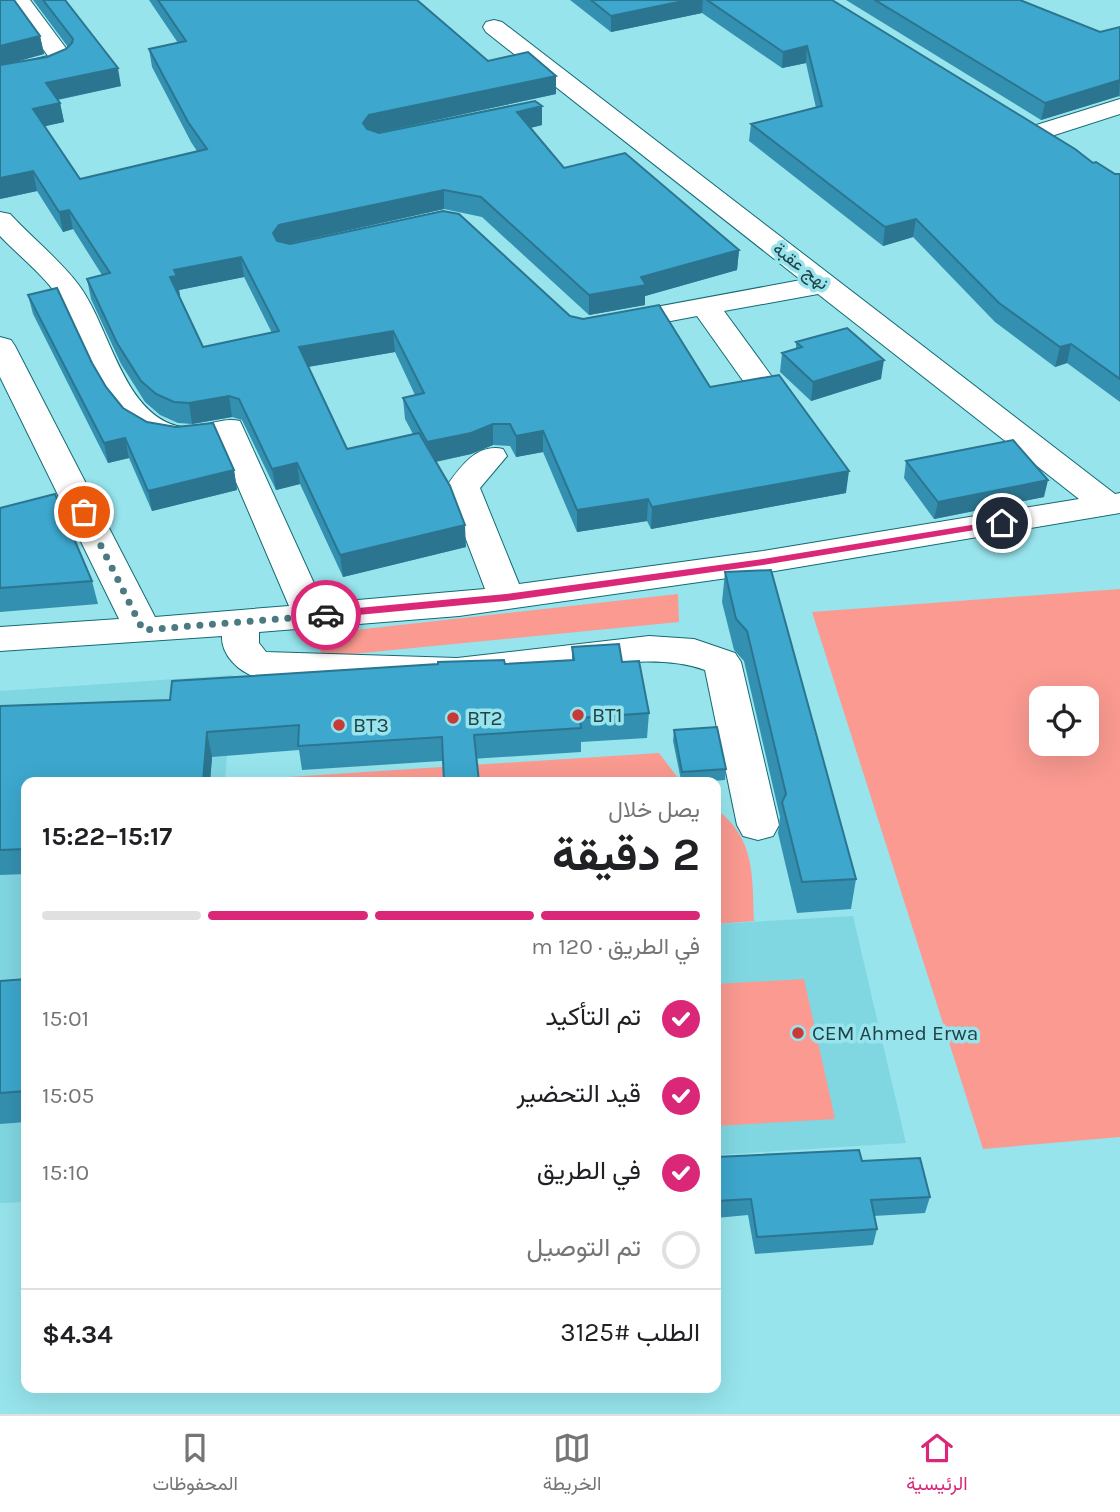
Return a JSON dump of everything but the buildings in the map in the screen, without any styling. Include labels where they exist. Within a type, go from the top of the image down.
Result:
[{"type":"street","points":[[0,75],[46,66],[62,59],[19,0]]},
{"type":"street","name":"نهج عقبة","points":[[494,27],[573,101],[824,284],[1114,504]]},
{"type":"street","points":[[1039,132],[1120,106]]},
{"type":"street","points":[[1015,118],[1062,147]]},
{"type":"street","points":[[0,220],[73,296],[124,404],[153,428],[172,436],[229,428],[311,616]]},
{"type":"street","points":[[582,328],[824,284]]},
{"type":"street","points":[[705,306],[762,385]]},
{"type":"street","points":[[0,346],[143,630]]},
{"type":"street","points":[[491,456],[463,487],[506,597]]},
{"type":"street","points":[[0,639],[242,622],[506,597],[763,562],[1114,504]]},
{"type":"street","points":[[242,622],[240,645],[256,664],[457,671],[649,648],[694,652],[722,662],[758,825]]},
{"type":"shaded area","points":[[1120,589],[1120,1137],[983,1149],[812,612]]},
{"type":"shaded area","points":[[678,594],[679,622],[321,657],[319,634]]},
{"type":"shaded area","points":[[233,675],[225,777],[21,777],[21,1202],[0,1203],[0,691]]},
{"type":"shaded area","points":[[659,753],[677,777],[287,777]]},
{"type":"shaded area","points":[[721,814],[739,833],[749,859],[754,921],[721,924]]},
{"type":"shaded area","name":"CEM Ahmed Erwa","points":[[853,916],[906,1143],[721,1155],[721,924]]},
{"type":"shaded area","points":[[804,979],[835,1119],[721,1126],[721,984]]},
{"type":"way so far","points":[[84,512],[143,630],[326,615]]},
{"type":"place","name":"BT1","points":[[578,715]]},
{"type":"place","name":"BT2","points":[[453,718]]},
{"type":"place","name":"BT3","points":[[339,725]]},
{"type":"place","name":"CEM Ahmed Erwa","points":[[798,1033]]},
{"type":"route","points":[[326,615],[459,604],[763,562],[1002,523]]}]
